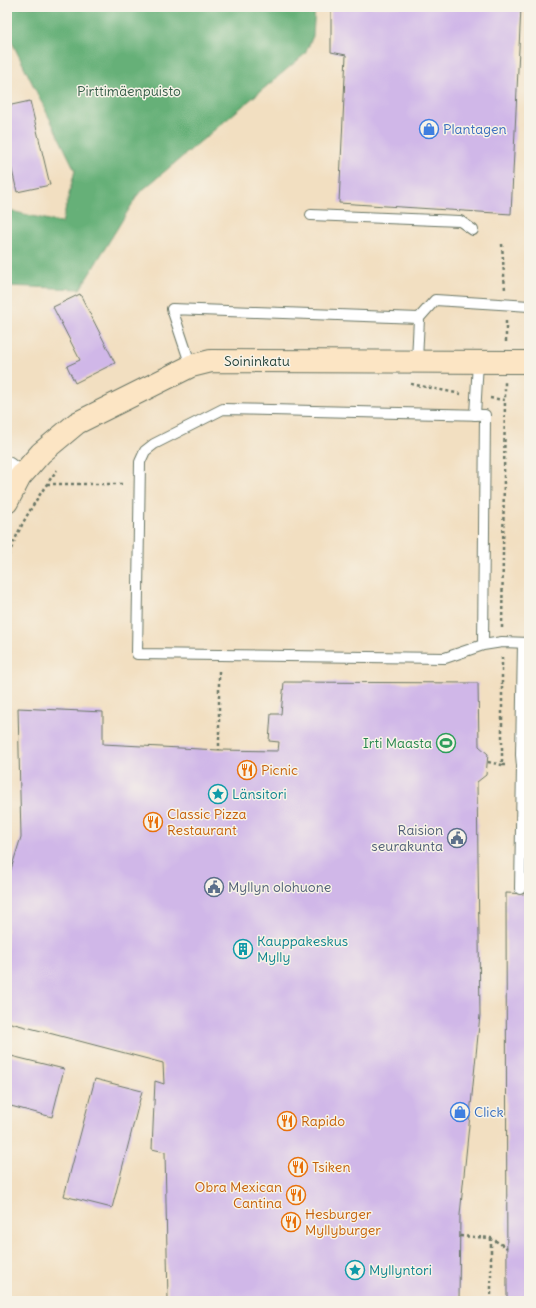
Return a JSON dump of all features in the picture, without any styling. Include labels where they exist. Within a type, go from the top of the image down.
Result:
[{"type":"street","name":"Soininkatu","points":[[7,502],[13,472],[41,453],[77,423],[191,366],[211,361],[529,362]]},
{"type":"lane","points":[[311,215],[460,221],[473,230]]},
{"type":"lane","points":[[418,361],[419,318],[435,300],[529,306]]},
{"type":"lane","points":[[191,366],[172,309],[419,318]]},
{"type":"lane","points":[[475,415],[478,362]]},
{"type":"lane","points":[[483,645],[486,415],[223,409],[154,444],[145,451],[140,462],[139,485],[137,654],[444,658],[483,645],[502,642],[526,643],[526,706],[522,766],[520,890]]},
{"type":"path","points":[[502,642],[505,400]]},
{"type":"path","points":[[47,484],[139,485]]},
{"type":"path","points":[[7,560],[11,547],[30,510]]},
{"type":"path","points":[[219,655],[219,750]]},
{"type":"path","points":[[488,762],[502,765]]},
{"type":"path","points":[[460,1236],[491,1238],[507,1248]]},
{"type":"path","points":[[491,1238],[491,1301]]},
{"type":"green space","name":"Pirttimäenpuisto","points":[[7,7],[315,7],[313,36],[305,54],[139,193],[80,289],[7,286],[7,210],[62,223],[75,170],[7,32]]},
{"type":"building","name":"Plantagen","points":[[345,7],[521,7],[511,214],[339,203],[346,55],[331,52],[331,8],[345,9]]},
{"type":"building","points":[[30,101],[50,185],[17,192],[7,148],[7,106]]},
{"type":"building","points":[[80,294],[115,363],[75,383],[67,366],[80,360],[53,307]]},
{"type":"building","name":"Kauppakeskus Mylly","points":[[284,682],[478,683],[479,746],[488,754],[486,775],[477,782],[480,1015],[460,1215],[459,1301],[168,1301],[165,1152],[152,1149],[155,1081],[164,1084],[163,1063],[7,1022],[7,882],[21,837],[18,708],[103,712],[103,744],[219,750],[278,751],[279,742],[269,741],[271,714],[281,714]]},
{"type":"building","points":[[506,893],[529,894],[529,1301],[507,1301]]},
{"type":"building","points":[[7,1055],[64,1069],[52,1117],[7,1105]]},
{"type":"building","points":[[95,1079],[142,1091],[112,1208],[64,1196]]},
{"type":"place","name":"Plantagen","points":[[429,129]]},
{"type":"place","name":"Irti Maasta","points":[[446,743]]},
{"type":"place","name":"Picnic","points":[[247,770]]},
{"type":"place","name":"Länsitori","points":[[218,794]]},
{"type":"place","name":"Classic Pizza Restaurant","points":[[153,822]]},
{"type":"place","name":"Raision seurakunta","points":[[457,838]]},
{"type":"place","name":"Myllyn olohuone","points":[[214,887]]},
{"type":"place","name":"Kauppakeskus Mylly","points":[[243,949]]},
{"type":"place","name":"Click","points":[[460,1112]]},
{"type":"place","name":"Rapido","points":[[287,1121]]},
{"type":"place","name":"Tsiken","points":[[298,1167]]},
{"type":"place","name":"Obra Mexican Cantina","points":[[296,1195]]},
{"type":"place","name":"Hesburger Myllyburger","points":[[291,1222]]},
{"type":"place","name":"Myllyntori","points":[[355,1270]]}]
